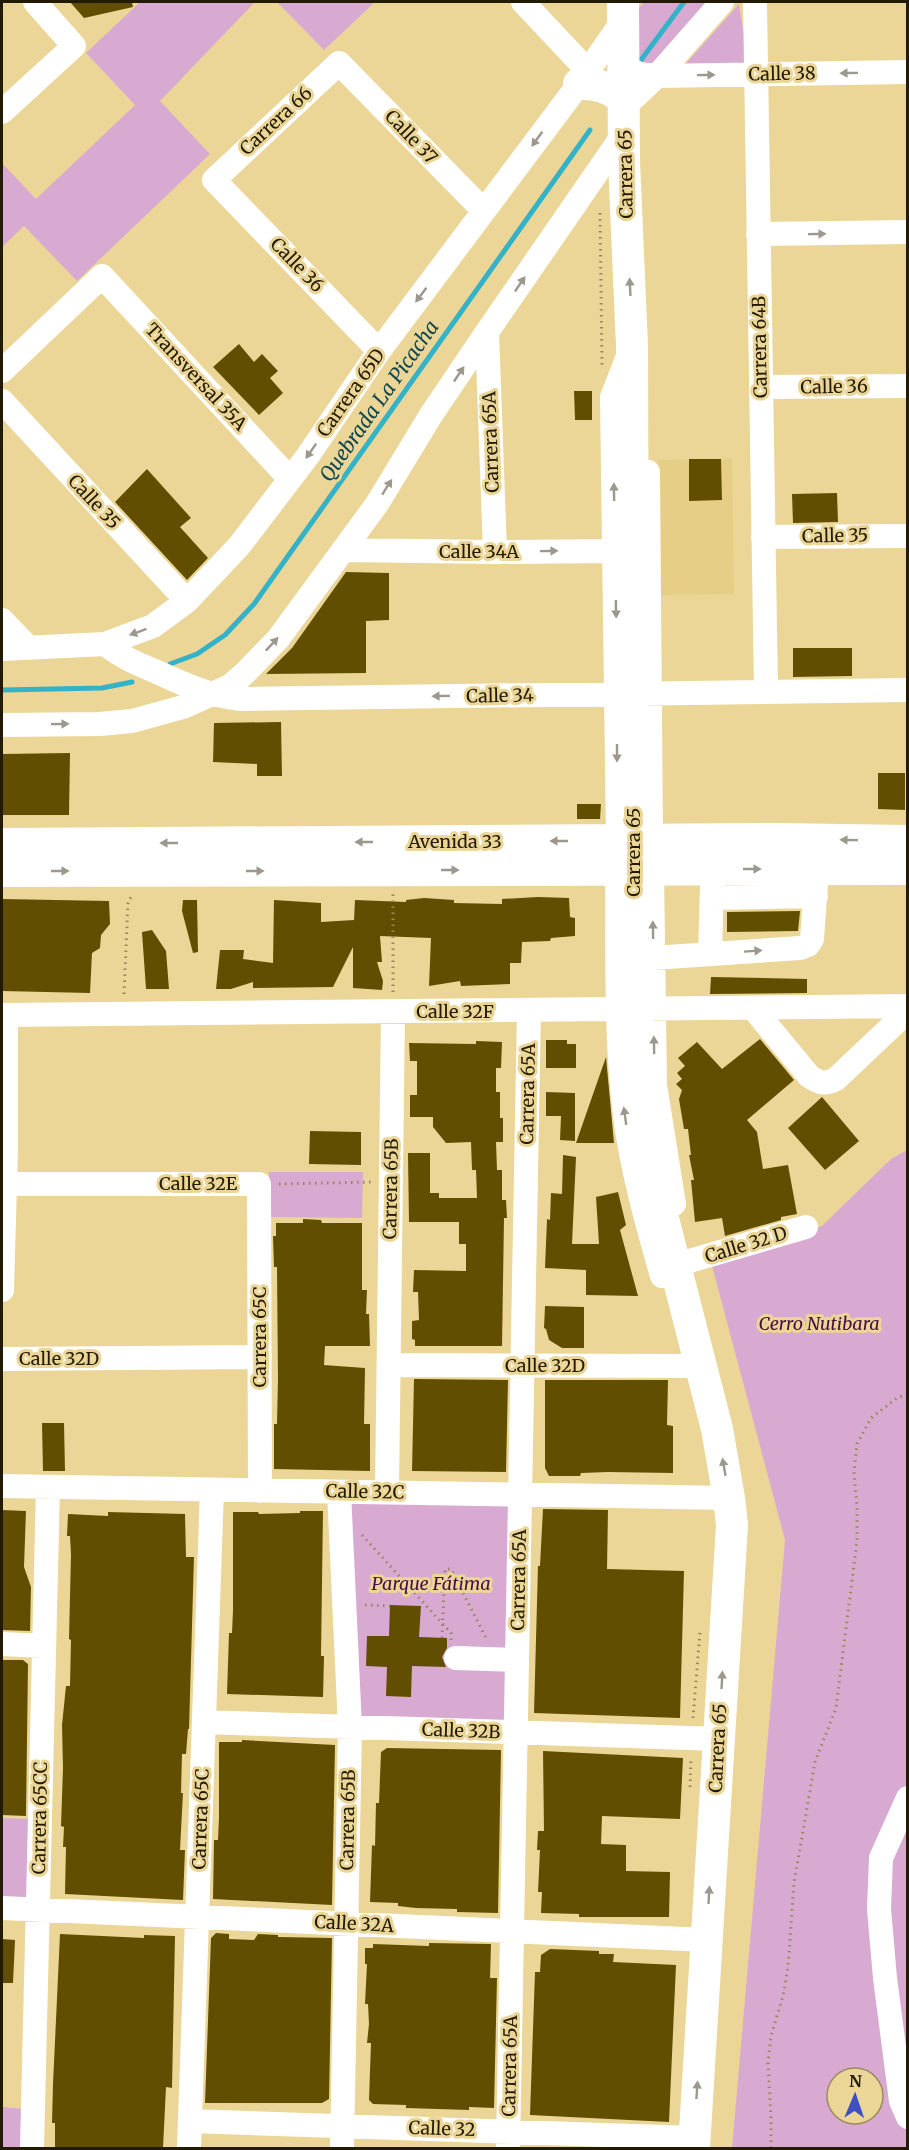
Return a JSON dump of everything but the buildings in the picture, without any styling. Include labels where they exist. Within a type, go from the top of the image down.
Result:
[{"type":"main road","name":"Carrera 65","points":[[627,7],[623,65],[632,346],[634,965],[639,1088],[650,1168],[717,1429],[732,1525],[694,2143]]},
{"type":"main road","points":[[583,77],[612,90],[624,112]]},
{"type":"main road","name":"Avenida 33","points":[[2,871],[652,854],[908,841]]},
{"type":"main road","name":"Avenida 33","points":[[2,844],[618,855]]},
{"type":"main road","name":"Avenida 33","points":[[652,854],[712,884],[817,883],[908,869]]},
{"type":"street","points":[[2,112],[74,46],[35,2]]},
{"type":"street","points":[[523,2],[583,77]]},
{"type":"street","points":[[2,725],[100,724],[132,721],[183,707],[212,695],[230,686],[243,675],[278,639],[377,504],[624,112],[722,2]]},
{"type":"street","name":"Carrera 64B","points":[[755,2],[765,692]]},
{"type":"street","name":"Carrera 65D","points":[[2,649],[105,644],[153,626],[187,601],[239,546],[290,479],[379,351],[583,77],[627,7]]},
{"type":"street","name":"Carrera 66","points":[[214,180],[339,63]]},
{"type":"street","name":"Calle 37","points":[[339,63],[484,211]]},
{"type":"street","name":"Calle 38","points":[[623,65],[639,74],[657,76],[908,72]]},
{"type":"street","name":"Calle 36","points":[[214,180],[379,351]]},
{"type":"street","points":[[758,234],[908,232]]},
{"type":"street","name":"Transversal 35A","points":[[2,371],[102,276],[290,479]]},
{"type":"street","name":"Carrera 65A","points":[[487,332],[495,552]]},
{"type":"street","name":"Carrera 65","points":[[632,346],[612,397],[621,1074],[625,1118],[642,1204],[665,1286],[700,1359]]},
{"type":"street","name":"Carrera 65","points":[[632,346],[647,396],[655,1085],[667,1172],[690,1279],[700,1359]]},
{"type":"street","name":"Calle 36","points":[[761,387],[908,386]]},
{"type":"street","name":"Calle 35","points":[[2,401],[187,601]]},
{"type":"street","name":"Calle 35","points":[[763,537],[908,536]]},
{"type":"street","name":"Calle 34A","points":[[343,550],[615,551]]},
{"type":"street","points":[[2,620],[29,648]]},
{"type":"street","name":"Calle 34","points":[[105,644],[118,655],[174,680],[212,695],[241,699],[908,690]]},
{"type":"street","points":[[243,675],[257,693],[266,699]]},
{"type":"street","points":[[160,714],[170,700],[174,680]]},
{"type":"street","points":[[653,958],[800,948],[808,945],[812,939],[817,883]]},
{"type":"street","points":[[710,954],[712,884]]},
{"type":"street","name":"Calle 32F","points":[[4,1015],[908,1006]]},
{"type":"street","points":[[753,1008],[809,1076],[819,1083],[828,1084],[908,1011]]},
{"type":"street","name":"Carrera 65A","points":[[508,2140],[529,1011]]},
{"type":"street","name":"Carrera 65B","points":[[387,1492],[393,1012]]},
{"type":"street","points":[[2,1290],[5,1184],[4,1015]]},
{"type":"street","name":"Calle 32E","points":[[5,1184],[259,1184]]},
{"type":"street","name":"Carrera 65C","points":[[259,1184],[260,1491]]},
{"type":"street","name":"Calle 32 D","points":[[686,1262],[806,1227]]},
{"type":"street","name":"Calle 32D","points":[[2,1359],[260,1358]]},
{"type":"street","name":"Calle 32D","points":[[389,1365],[523,1365],[700,1359]]},
{"type":"street","name":"Calle 32C","points":[[2,1486],[260,1491],[340,1501],[387,1492],[729,1498]]},
{"type":"street","name":"Carrera 65CC","points":[[32,2148],[48,1487]]},
{"type":"street","name":"Carrera 65C","points":[[189,2148],[212,1490]]},
{"type":"street","name":"Carrera 65B","points":[[340,1501],[350,1727],[342,2137]]},
{"type":"street","points":[[2,1644],[44,1646]]},
{"type":"street","points":[[450,1645],[517,1660]]},
{"type":"street","name":"Calle 32B","points":[[204,1722],[719,1739]]},
{"type":"street","points":[[908,1798],[881,1858],[879,1909],[885,1978],[901,2101],[908,2117]]},
{"type":"street","name":"Calle 32A","points":[[2,1908],[707,1940]]},
{"type":"street","name":"Calle 32","points":[[190,2121],[342,2137],[694,2143]]},
{"type":"path","points":[[600,213],[601,331]]},
{"type":"path","points":[[393,885],[393,1012]]},
{"type":"path","points":[[123,1014],[128,902]]},
{"type":"path","name":"Calle 32E","points":[[259,1184],[391,1181]]},
{"type":"path","points":[[771,2148],[768,2063],[771,2036],[783,1996],[788,1967],[794,1883],[815,1762],[836,1708],[841,1674],[857,1541],[854,1472],[857,1444],[871,1418],[897,1398],[908,1394]]},
{"type":"path","points":[[340,1501],[451,1633],[450,1645]]},
{"type":"path","points":[[450,1645],[445,1569],[451,1569],[486,1639]]},
{"type":"path","points":[[378,1605],[390,1606]]},
{"type":"shaded area","points":[[732,459],[734,594],[659,595],[658,460]]},
{"type":"green space","points":[[140,2],[255,2],[160,101],[210,154],[77,281],[24,226],[2,247],[2,163],[36,199],[135,105],[86,53]]},
{"type":"green space","points":[[277,2],[375,2],[324,50]]},
{"type":"green space","points":[[644,2],[716,2],[658,68],[632,60],[626,25]]},
{"type":"green space","points":[[739,4],[749,67],[681,69]]},
{"type":"green space","name":"Cerro Nutibara","points":[[907,1150],[907,2148],[732,2148],[785,1540],[711,1262],[822,1226],[891,1159]]},
{"type":"green space","points":[[269,1172],[363,1172],[362,1218],[269,1217]]},
{"type":"green space","name":"Parque Fátima","points":[[346,1499],[513,1502],[511,1721],[354,1716]]},
{"type":"green space","points":[[2,1818],[35,1819],[32,1898],[2,1897]]},
{"type":"green space","points":[[2,2107],[23,2109],[22,2148],[2,2148]]},
{"type":"waterway","name":"Quebrada La Picacha","points":[[638,64],[684,2]]},
{"type":"waterway","name":"Quebrada La Picacha","points":[[170,664],[197,654],[225,635],[254,604],[590,130]]},
{"type":"waterway","name":"Quebrada La Picacha","points":[[2,690],[102,688],[132,682]]}]
